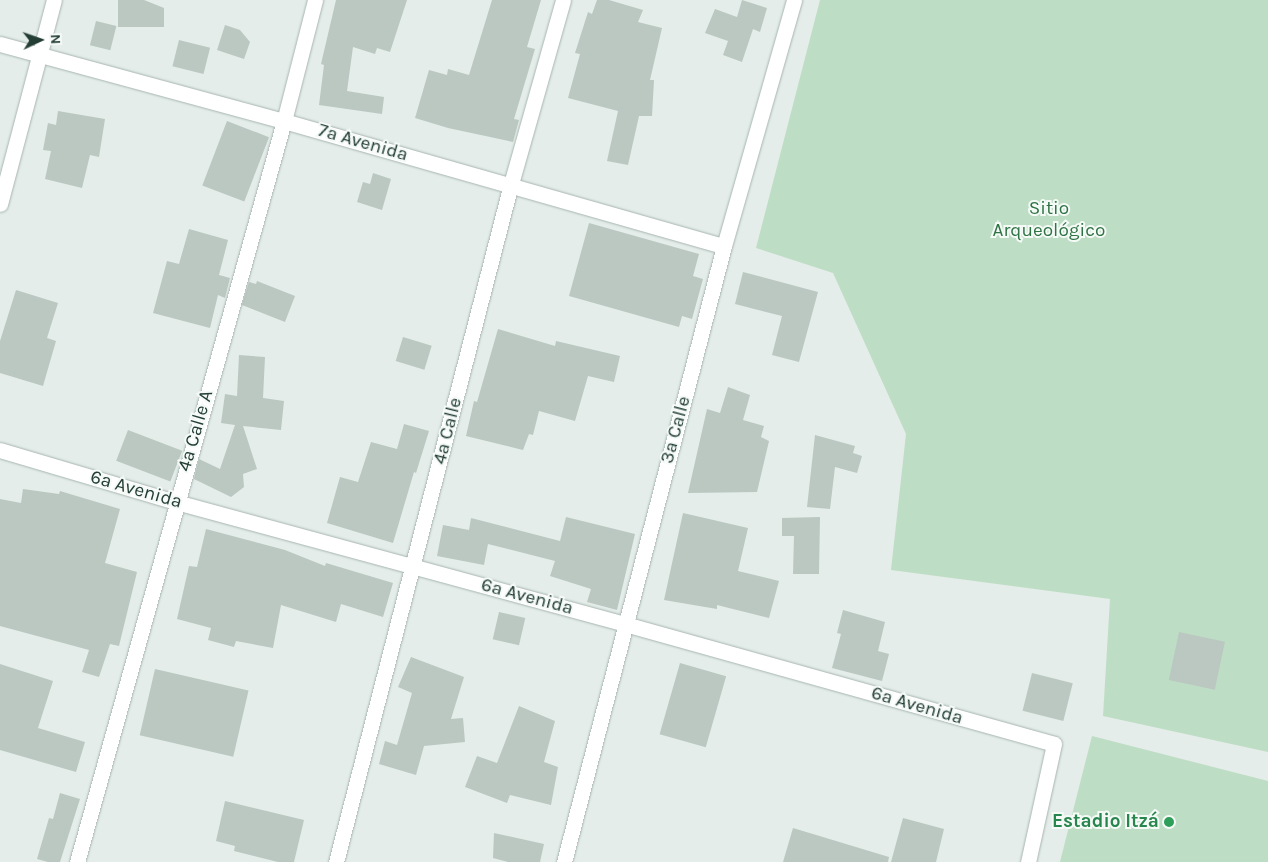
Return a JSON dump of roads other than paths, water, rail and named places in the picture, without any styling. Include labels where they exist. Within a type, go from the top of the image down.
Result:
[{"type":"street","points":[[0,204],[54,0]]},
{"type":"street","name":"4a Calle A","points":[[77,862],[176,502],[284,121],[315,0]]},
{"type":"street","name":"4a Calle","points":[[336,862],[414,566],[511,184],[563,0]]},
{"type":"street","name":"3a Calle","points":[[564,862],[724,246],[794,0]]},
{"type":"street","name":"7a Avenida","points":[[0,44],[511,184],[724,246]]},
{"type":"street","name":"6a Avenida","points":[[0,450],[176,502],[625,624],[1054,744],[1028,862]]},
{"type":"place","name":"Estadio Itzá","points":[[1169,822]]},
{"type":"park label","name":"Sitio Arqueológico","points":[[1049,220]]}]
